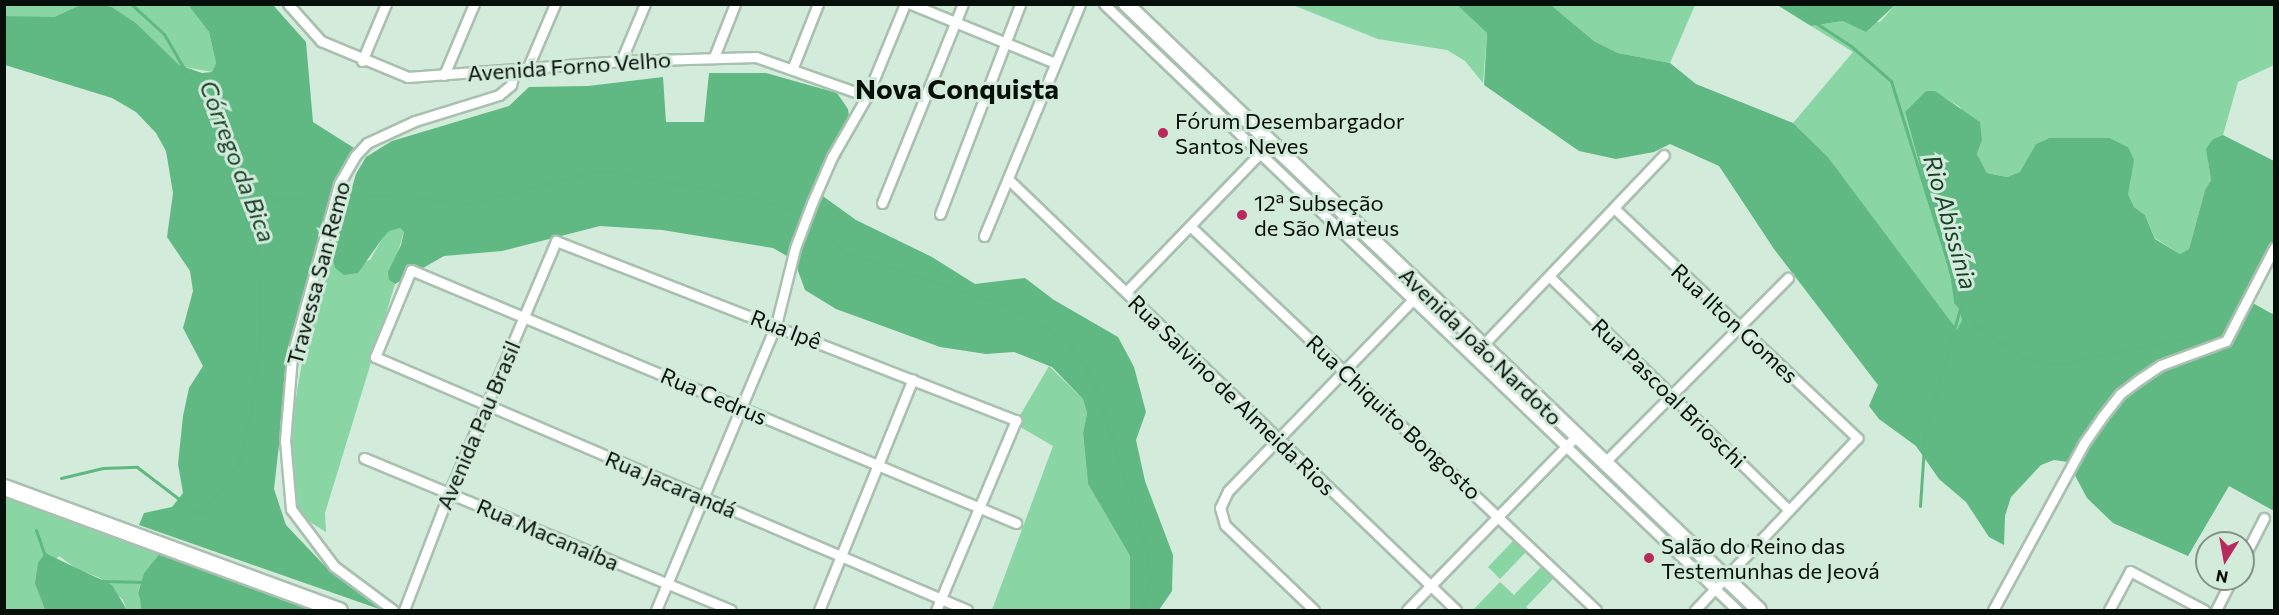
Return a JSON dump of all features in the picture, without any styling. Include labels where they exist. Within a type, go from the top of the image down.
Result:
[{"type":"main road","points":[[4,487],[339,610]]},
{"type":"street","name":"Avenida Forno Velho","points":[[288,4],[298,9],[321,41],[362,61],[408,77],[621,61],[756,57],[793,67],[867,96]]},
{"type":"street","points":[[362,61],[386,4]]},
{"type":"street","points":[[444,75],[474,4]]},
{"type":"street","points":[[528,67],[555,4]]},
{"type":"street","points":[[621,61],[645,4]]},
{"type":"street","points":[[714,57],[735,4]]},
{"type":"street","points":[[793,67],[818,4]]},
{"type":"street","points":[[656,610],[776,325],[795,248],[812,203],[832,157],[867,96],[905,4]]},
{"type":"street","points":[[911,4],[1055,63]]},
{"type":"street","points":[[882,203],[963,4]]},
{"type":"street","points":[[940,214],[1020,4]]},
{"type":"street","points":[[984,236],[1080,4]]},
{"type":"street","name":"Avenida João Nardoto","points":[[1104,4],[1258,155],[1737,610]]},
{"type":"street","name":"Avenida João Nardoto","points":[[1126,4],[1269,144],[1759,610]]},
{"type":"street","name":"Travessa San Remo","points":[[393,610],[334,566],[291,508],[285,441],[292,356],[339,184],[355,156],[367,143],[415,122],[500,94],[511,85],[514,69]]},
{"type":"street","points":[[1126,292],[1269,144]]},
{"type":"street","points":[[1481,346],[1664,154]]},
{"type":"street","name":"Rua Salvino de Almeida Rios","points":[[1008,179],[1456,610]]},
{"type":"street","name":"Rua Ilton Gomes","points":[[1614,208],[1857,438],[1789,510]]},
{"type":"street","name":"Rua Chiquito Bongosto","points":[[1190,226],[1500,516],[1596,610]]},
{"type":"street","name":"Avenida Pau Brasil","points":[[404,610],[449,493],[556,241]]},
{"type":"street","name":"Rua Ipê","points":[[556,241],[1016,420],[979,507]]},
{"type":"street","points":[[1994,610],[2084,443],[2120,394],[2161,366],[2221,344],[2235,330],[2274,248]]},
{"type":"street","name":"Rua Cedrus","points":[[375,357],[411,270],[1016,523]]},
{"type":"street","name":"Rua Pascoal Brioschi","points":[[1549,276],[1789,510]]},
{"type":"street","points":[[1604,463],[1670,394],[1788,278]]},
{"type":"street","points":[[1314,610],[1225,525],[1220,508],[1228,491],[1422,290]]},
{"type":"street","name":"Rua Jacarandá","points":[[375,357],[967,610]]},
{"type":"street","points":[[819,610],[913,379]]},
{"type":"street","points":[[1407,610],[1576,436]]},
{"type":"street","name":"Rua Macanaíba","points":[[364,458],[731,610]]},
{"type":"street","points":[[936,610],[979,507]]},
{"type":"street","points":[[1695,610],[1789,510]]},
{"type":"street","points":[[2255,536],[2264,518]]},
{"type":"street","points":[[2109,610],[2130,571],[2204,610]]},
{"type":"street","points":[[2216,610],[2226,591]]},
{"type":"green space","points":[[100,4],[112,7],[136,23],[179,65],[202,73],[212,72],[216,63],[209,32],[188,5],[273,5],[306,42],[313,122],[354,148],[346,162],[285,391],[274,489],[286,525],[323,564],[382,610],[139,525],[144,513],[172,507],[183,493],[178,464],[183,416],[189,388],[203,366],[183,328],[193,291],[190,271],[167,237],[173,193],[166,151],[156,133],[136,112],[112,98],[5,65],[4,16],[54,17],[78,6]]},
{"type":"green space","points":[[4,5],[96,5],[78,6],[54,17],[20,17],[5,16]]},
{"type":"green space","points":[[100,5],[188,5],[209,32],[216,63],[212,72],[179,66],[136,23],[112,7]]},
{"type":"green space","points":[[1113,5],[1117,5],[1252,134],[1250,135]]},
{"type":"green space","points":[[1293,5],[1457,5],[1487,33],[1483,83],[1465,61],[1447,50],[1378,39]]},
{"type":"green space","points":[[1457,5],[1551,5],[1594,41],[1618,53],[1670,63],[1696,84],[1793,123],[1828,157],[1957,330],[1962,320],[1905,112],[1926,91],[1935,91],[1980,122],[1982,140],[1977,154],[1987,173],[2007,177],[2020,172],[2036,144],[2049,138],[2110,138],[2128,147],[2134,160],[2128,194],[2134,207],[2145,215],[2155,239],[2180,254],[2189,249],[2205,190],[2211,180],[2206,149],[2213,139],[2223,135],[2274,161],[2274,256],[2251,302],[2274,315],[2274,511],[2229,486],[2203,531],[2195,531],[2195,544],[2188,556],[2113,523],[2087,498],[2068,462],[2054,460],[2041,465],[2011,497],[2005,516],[2004,545],[1989,537],[1966,502],[1939,479],[1916,446],[1879,419],[1869,406],[1878,385],[1774,249],[1719,166],[1670,144],[1654,152],[1616,159],[1579,151],[1484,85],[1487,33]]},
{"type":"green space","points":[[1551,5],[1695,5],[1670,63],[1618,53],[1594,41]]},
{"type":"green space","points":[[1777,5],[1895,5],[1866,32],[1843,21],[1811,26]]},
{"type":"green space","points":[[1895,5],[2274,5],[2274,65],[2238,82],[2223,135],[2213,139],[2208,161],[2211,180],[2205,190],[2189,249],[2180,254],[2155,238],[2145,215],[2134,207],[2128,194],[2128,147],[2110,138],[2049,138],[2036,144],[2021,172],[2007,177],[1987,173],[1977,154],[1982,140],[1960,107],[1935,92],[1926,91],[1905,113],[1962,320],[1957,331],[1828,157],[1793,123],[1853,52],[1811,26],[1843,21],[1880,22]]},
{"type":"green space","points":[[709,73],[766,73],[837,93],[848,109],[850,125],[841,158],[831,165],[820,194],[856,220],[932,257],[975,284],[1025,278],[1054,300],[1118,337],[1134,367],[1146,412],[1136,440],[1145,481],[1173,555],[1172,591],[1159,610],[1130,610],[1130,556],[1088,484],[1083,433],[1087,413],[1083,399],[1052,367],[1014,352],[986,354],[940,347],[836,309],[805,290],[794,260],[773,248],[662,230],[600,226],[502,251],[444,256],[395,284],[389,280],[388,272],[401,245],[404,232],[400,228],[389,231],[358,273],[344,275],[335,268],[332,257],[356,174],[366,157],[392,141],[509,106],[529,87],[588,86],[663,77],[666,122],[704,122]]},
{"type":"green space","points":[[1271,156],[1412,290],[1413,292],[1269,157]]},
{"type":"green space","points":[[400,228],[404,232],[389,280],[395,284],[325,513],[326,532],[299,515],[289,485],[289,438],[304,351],[332,257],[335,268],[370,260],[389,230]]},
{"type":"green space","points":[[1049,366],[1083,399],[1087,413],[1083,433],[1088,484],[1130,556],[1130,610],[992,610],[1053,446],[1015,424]]},
{"type":"green space","points":[[1576,446],[1717,580],[1717,581],[1573,447]]},
{"type":"green space","points":[[4,496],[160,553],[144,573],[138,592],[144,610],[127,610],[123,600],[100,578],[77,569],[59,556],[35,584],[45,610],[5,610]]},
{"type":"green space","points":[[1515,539],[1527,551],[1500,579],[1488,567]]},
{"type":"green space","points":[[45,553],[112,585],[127,610],[45,610],[35,584],[38,563]]},
{"type":"green space","points":[[160,553],[310,610],[144,610],[138,593],[144,573]]},
{"type":"green space","points":[[1542,566],[1555,577],[1526,607],[1529,610],[1474,609],[1500,582],[1514,595]]},
{"type":"waterway","name":"Córrego da Bica","points":[[61,478],[103,468],[137,467],[200,515],[238,466],[251,411],[261,331],[257,251],[212,124],[190,79],[164,34],[131,4]]},
{"type":"waterway","name":"Rio Abissínia","points":[[1787,4],[1851,46],[1891,81],[1951,272],[1955,302],[1977,326],[2023,357],[2056,365],[2229,329]]},
{"type":"waterway","points":[[241,202],[363,194],[472,203],[600,170],[745,196],[797,211],[846,253],[1011,307],[1069,343],[1093,379],[1142,532],[1151,576],[1142,610]]},
{"type":"waterway","points":[[1920,506],[1925,430],[1960,309]]},
{"type":"waterway","name":"Rio Abissínia","points":[[2236,328],[2262,313],[2274,315]]},
{"type":"waterway","points":[[36,530],[44,553],[51,560],[101,581],[148,582],[141,594],[142,610]]},
{"type":"place","name":"Fórum Desembargador Santos Neves","points":[[1163,133]]},
{"type":"place","name":"12ª Subseção de São Mateus","points":[[1242,215]]},
{"type":"place","name":"Salão do Reino das Testemunhas de Jeová","points":[[1649,558]]},
{"type":"district","name":"Nova Conquista","points":[[957,88]]}]
